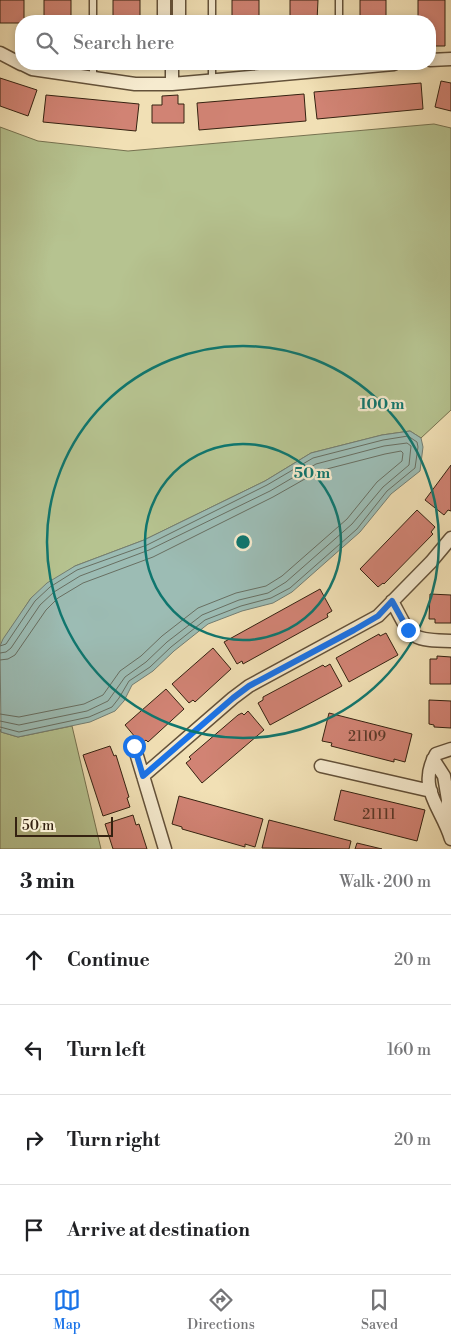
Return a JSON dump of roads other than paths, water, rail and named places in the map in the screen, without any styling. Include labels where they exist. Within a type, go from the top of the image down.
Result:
[{"type":"street","points":[[164,0],[164,15]]},
{"type":"street","points":[[179,0],[179,15]]},
{"type":"street","points":[[0,53],[15,60]]},
{"type":"street","points":[[436,60],[451,59]]},
{"type":"street","points":[[39,70],[135,84],[212,81],[306,70]]},
{"type":"street","points":[[172,70],[172,84]]},
{"type":"street","points":[[143,776],[249,686],[378,616],[431,562],[451,538]]},
{"type":"street","points":[[392,601],[408,630],[413,635],[421,639],[451,641]]},
{"type":"street","points":[[134,746],[166,849]]},
{"type":"street","points":[[449,823],[434,806],[428,778],[436,754],[451,749]]},
{"type":"street","points":[[433,760],[444,776],[448,800],[451,840],[447,849]]},
{"type":"street","points":[[321,766],[431,791]]},
{"type":"lane","points":[[93,0],[93,15]]},
{"type":"lane","points":[[212,0],[212,15]]},
{"type":"lane","points":[[340,0],[340,15]]},
{"type":"lane","points":[[93,70],[93,78]]},
{"type":"lane","points":[[212,70],[212,81]]},
{"type":"water","points":[[410,431],[421,438],[423,447],[420,471],[391,494],[360,532],[292,592],[273,603],[242,611],[208,624],[174,651],[153,671],[132,685],[124,701],[115,711],[90,722],[18,737],[1,732],[0,646],[31,598],[47,583],[75,566],[144,540],[265,481],[311,453],[382,435]]}]
